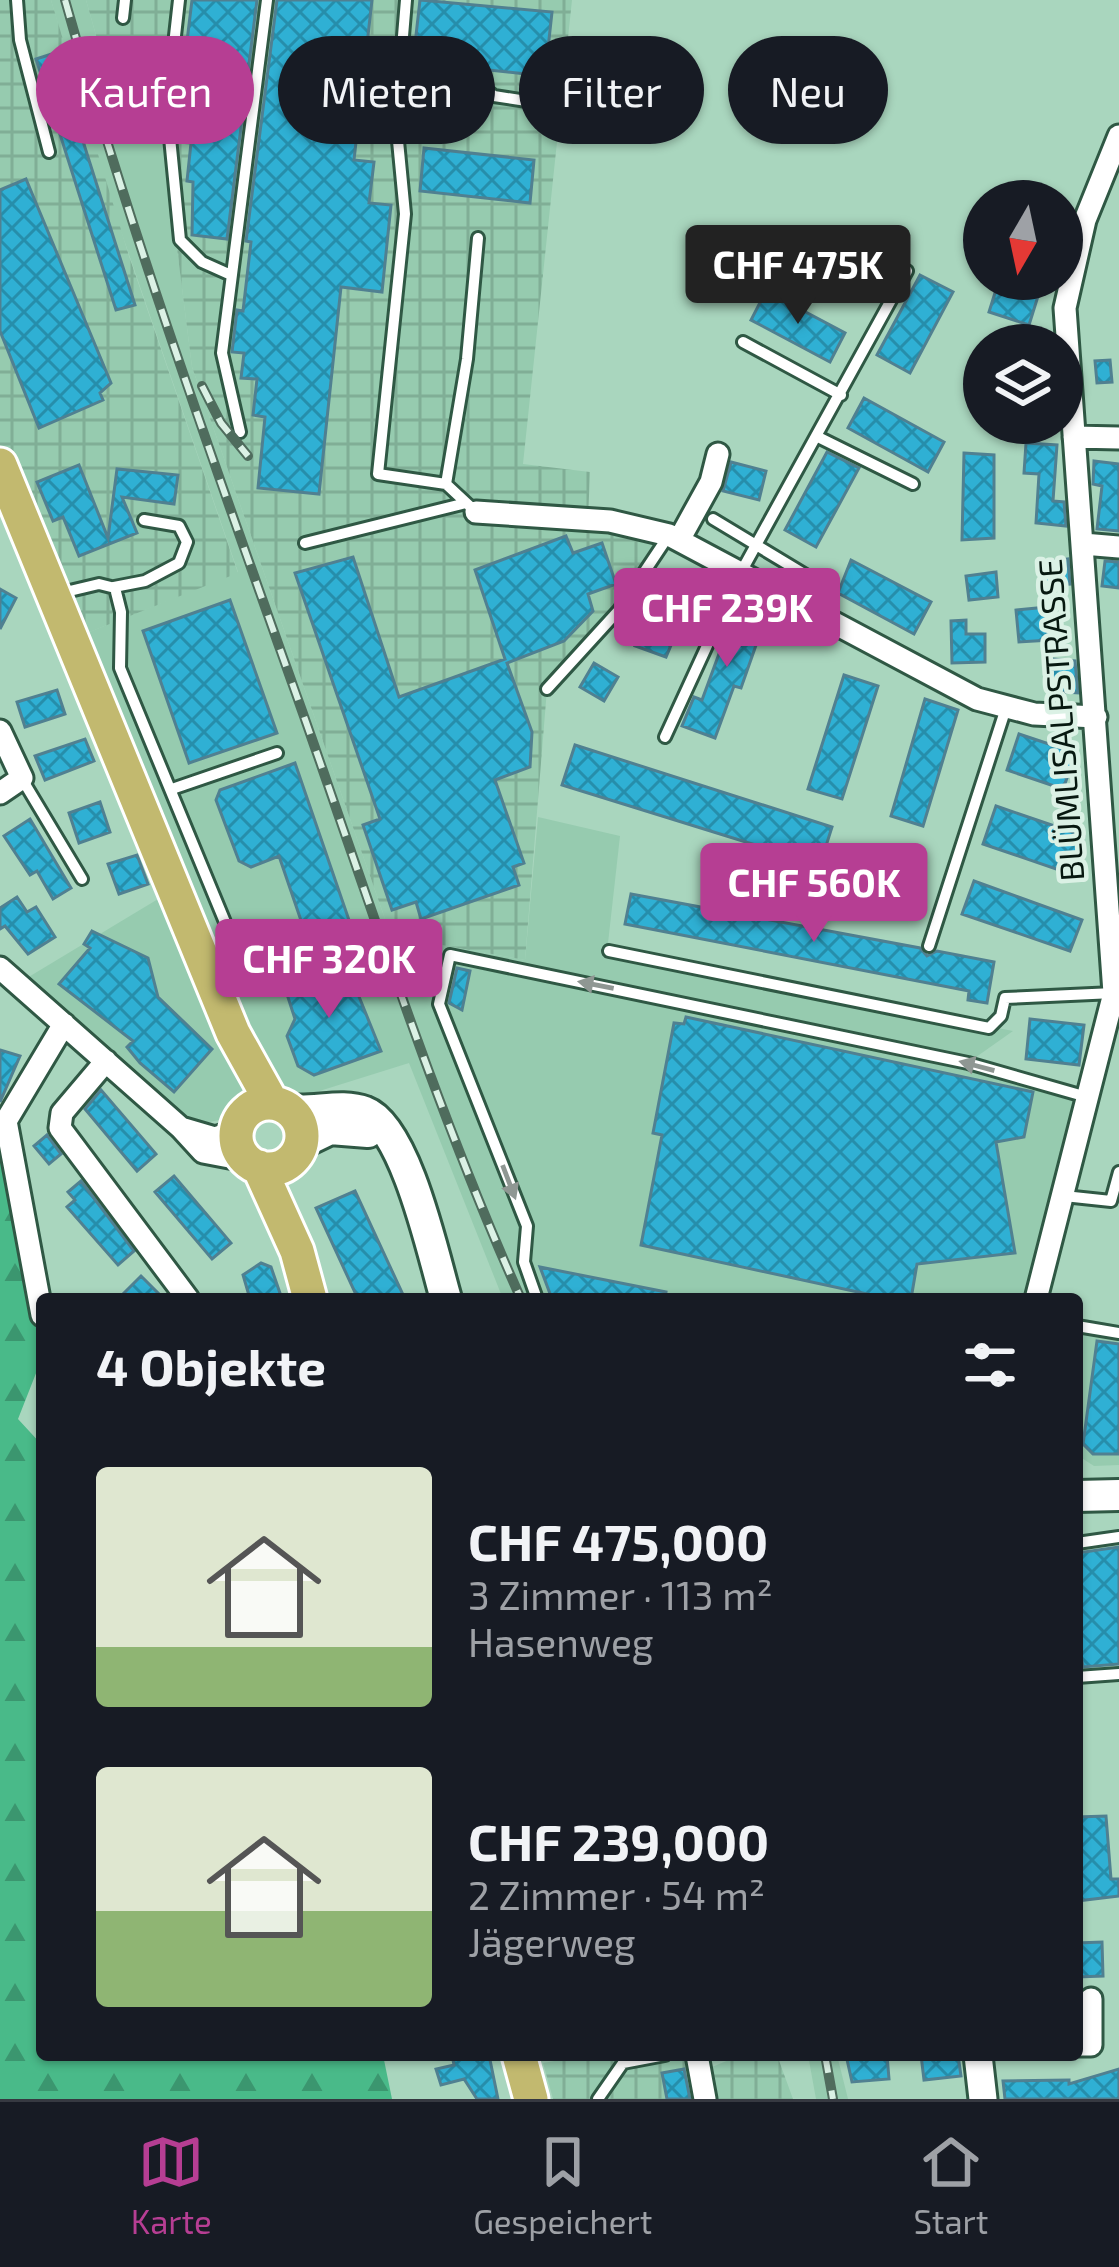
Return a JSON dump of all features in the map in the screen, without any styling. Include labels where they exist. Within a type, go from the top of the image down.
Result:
[{"type":"main road","points":[[0,465],[233,1033],[267,1136],[308,1293]]},
{"type":"main road","points":[[267,1136],[342,1129],[391,1140],[444,1293]]},
{"type":"main road","points":[[522,2061],[531,2099]]},
{"type":"street","name":"BLÜMLISALPSTRASSE","points":[[1069,324],[1067,286],[1084,220],[1119,136]]},
{"type":"street","points":[[1083,437],[1119,438]]},
{"type":"street","name":"BLÜMLISALPSTRASSE","points":[[1037,1293],[1090,1098],[1108,1059],[1114,993],[1116,929],[1075,444]]},
{"type":"street","points":[[674,538],[710,482],[718,454]]},
{"type":"street","points":[[471,507],[610,521],[674,538],[949,686],[1006,708],[1096,713],[1119,708]]},
{"type":"street","points":[[1083,544],[1119,547]]},
{"type":"street","points":[[0,731],[22,778],[0,793]]},
{"type":"street","points":[[0,968],[181,1128],[215,1138],[267,1136]]},
{"type":"street","points":[[38,1293],[3,1120],[64,1024]]},
{"type":"street","points":[[106,1061],[62,1113],[60,1128],[184,1293]]},
{"type":"street","points":[[1083,2045],[1091,2045],[1091,1999]]},
{"type":"street","points":[[699,2061],[705,2099]]},
{"type":"street","points":[[979,2061],[983,2099]]},
{"type":"lane","points":[[17,0],[20,40],[50,152]]},
{"type":"lane","points":[[123,18],[125,0]]},
{"type":"lane","points":[[179,0],[167,106],[180,240],[202,262],[231,275]]},
{"type":"lane","points":[[240,432],[222,353],[267,0]]},
{"type":"lane","points":[[403,36],[406,0]]},
{"type":"lane","points":[[398,144],[405,214],[378,475],[446,484],[471,507]]},
{"type":"lane","points":[[446,484],[467,359],[478,238]]},
{"type":"lane","points":[[665,737],[740,574],[908,271]]},
{"type":"lane","points":[[743,342],[841,395]]},
{"type":"lane","points":[[818,437],[913,484]]},
{"type":"lane","points":[[304,543],[471,507]]},
{"type":"lane","points":[[713,519],[829,590]]},
{"type":"lane","points":[[54,595],[86,585],[114,587],[145,581],[179,563],[187,542],[179,526],[144,520]]},
{"type":"lane","points":[[547,689],[619,610],[674,538]]},
{"type":"lane","points":[[114,587],[121,612],[120,668],[239,956],[256,974],[284,971],[367,942]]},
{"type":"lane","points":[[929,946],[1006,708]]},
{"type":"lane","points":[[172,789],[277,753]]},
{"type":"lane","points":[[22,778],[82,879]]},
{"type":"lane","points":[[609,951],[988,1028],[1001,1016],[1005,998],[1114,993]]},
{"type":"lane","points":[[535,1293],[524,1262],[526,1226],[439,1004],[450,955],[968,1063],[1090,1098]]},
{"type":"lane","points":[[1061,1195],[1111,1201],[1119,1172]]},
{"type":"lane","points":[[1083,1327],[1119,1333]]},
{"type":"lane","points":[[1083,1542],[1119,1537]]},
{"type":"lane","points":[[1083,1545],[1093,1549]]},
{"type":"lane","points":[[1083,1677],[1119,1674]]},
{"type":"lane","points":[[598,2099],[623,2063],[634,2061]]},
{"type":"shaded area","points":[[0,0],[51,0],[62,36],[36,36],[36,144],[95,144],[238,573],[72,639],[0,465]]},
{"type":"shaded area","points":[[51,0],[86,0],[96,36],[61,36]]},
{"type":"shaded area","points":[[86,0],[572,0],[568,36],[519,36],[519,144],[557,144],[523,464],[590,472],[588,520],[669,535],[619,610],[547,689],[525,960],[391,936],[192,367],[164,144],[254,144],[254,36],[96,36]]},
{"type":"shaded area","points":[[93,144],[164,144],[192,367],[391,936],[525,960],[538,817],[620,836],[607,952],[1013,1031],[969,1062],[1090,1098],[1038,1293],[501,1293],[409,1063],[243,1115],[181,1128],[17,984],[178,887],[72,639],[238,572]]},
{"type":"shaded area","points":[[1083,1319],[1119,1325],[1119,1465],[1094,1466],[1083,1459]]},
{"type":"shaded area","points":[[705,2061],[707,2069],[726,2061],[779,2061],[793,2099],[553,2099],[543,2063]]},
{"type":"shaded area","points":[[809,2061],[838,2061],[848,2099],[816,2099]]},
{"type":"green space","points":[[0,1126],[36,1311],[36,1373],[18,1419],[36,1438],[36,2061],[384,2061],[392,2099],[0,2099]]},
{"type":"building","points":[[192,0],[257,0],[252,36],[188,36]]},
{"type":"building","points":[[277,0],[372,0],[368,36],[278,36],[278,144],[356,144],[354,160],[374,162],[369,203],[391,205],[382,292],[341,287],[319,494],[258,488],[265,417],[253,415],[257,379],[241,378],[244,353],[232,352],[237,310],[243,311],[251,242],[246,241]]},
{"type":"building","points":[[420,0],[552,12],[549,36],[519,36],[519,73],[495,71],[495,36],[416,36]]},
{"type":"building","points":[[63,144],[84,144],[135,305],[116,310]]},
{"type":"building","points":[[191,144],[239,144],[227,239],[192,235],[193,182],[187,181]]},
{"type":"building","points":[[424,148],[534,160],[530,203],[420,191]]},
{"type":"building","points":[[26,179],[111,383],[100,393],[103,400],[39,428],[0,331],[0,190]]},
{"type":"building","points":[[920,275],[953,292],[910,373],[877,355]]},
{"type":"building","points":[[766,291],[845,333],[830,362],[751,320]]},
{"type":"building","points":[[993,300],[1037,300],[1029,324],[989,312]]},
{"type":"building","points":[[1110,360],[1112,382],[1097,383],[1095,361]]},
{"type":"building","points":[[864,398],[944,442],[928,472],[848,428]]},
{"type":"building","points":[[1026,444],[1057,445],[1053,501],[1064,502],[1066,526],[1036,523],[1039,474],[1024,473]]},
{"type":"building","points":[[827,452],[859,468],[816,547],[785,530]]},
{"type":"building","points":[[964,453],[994,455],[994,538],[962,540]]},
{"type":"building","points":[[1094,461],[1119,464],[1119,531],[1097,529],[1102,486],[1093,484]]},
{"type":"building","points":[[731,462],[766,471],[759,500],[723,491]]},
{"type":"building","points":[[79,465],[108,538],[117,469],[178,475],[174,504],[122,497],[137,533],[79,556],[63,517],[53,521],[37,482]]},
{"type":"building","points":[[566,536],[573,553],[602,543],[616,584],[588,594],[593,611],[564,641],[507,663],[532,732],[530,767],[495,780],[524,863],[513,867],[519,885],[421,919],[416,902],[392,910],[363,825],[380,819],[295,573],[353,557],[399,697],[505,659],[475,570]]},
{"type":"building","points":[[1068,559],[1070,584],[1043,586],[1040,562]]},
{"type":"building","points":[[851,560],[931,602],[914,634],[838,593]]},
{"type":"building","points":[[1105,561],[1119,562],[1119,588],[1102,586]]},
{"type":"building","points":[[996,572],[998,597],[969,600],[966,576]]},
{"type":"building","points":[[667,574],[696,586],[666,657],[635,646]]},
{"type":"building","points":[[0,589],[16,598],[0,629]]},
{"type":"building","points":[[230,600],[277,733],[189,763],[143,631]]},
{"type":"building","points":[[738,602],[768,611],[741,688],[734,686],[715,738],[682,726],[694,697],[702,700]]},
{"type":"building","points":[[1048,607],[1050,640],[1019,642],[1016,610]]},
{"type":"building","points":[[966,620],[966,634],[985,634],[985,662],[952,663],[951,621]]},
{"type":"building","points":[[1052,659],[1075,661],[1078,693],[1050,691]]},
{"type":"building","points":[[594,663],[618,677],[604,701],[580,687]]},
{"type":"building","points":[[844,675],[878,686],[842,799],[808,789]]},
{"type":"building","points":[[57,690],[65,714],[25,727],[17,702]]},
{"type":"building","points":[[925,699],[958,710],[923,826],[891,816]]},
{"type":"building","points":[[1019,734],[1076,753],[1063,789],[1007,770]]},
{"type":"building","points":[[85,739],[94,761],[45,780],[35,756]]},
{"type":"building","points":[[575,745],[832,827],[820,865],[562,785]]},
{"type":"building","points":[[295,763],[350,923],[307,938],[279,856],[251,867],[239,861],[216,800],[220,790]]},
{"type":"building","points":[[100,802],[110,832],[79,843],[69,813]]},
{"type":"building","points":[[996,806],[1084,836],[1071,874],[983,844]]},
{"type":"building","points":[[30,819],[71,888],[53,899],[37,871],[30,875],[4,836]]},
{"type":"building","points":[[137,855],[148,884],[119,894],[108,864]]},
{"type":"building","points":[[974,881],[1082,920],[1070,951],[962,914]]},
{"type":"building","points":[[631,894],[920,948],[927,956],[937,951],[994,962],[987,1003],[968,1000],[969,991],[625,924]]},
{"type":"building","points":[[17,897],[27,912],[36,907],[55,937],[28,954],[5,926],[0,929],[0,908]]},
{"type":"building","points":[[92,931],[148,958],[158,997],[212,1049],[174,1092],[127,1047],[133,1041],[59,984],[90,948],[84,944]]},
{"type":"building","points":[[345,962],[381,1051],[314,1075],[298,1066],[287,1036],[295,1019],[284,985]]},
{"type":"building","points":[[457,968],[470,971],[462,1010],[449,1003]]},
{"type":"building","points":[[686,1017],[1033,1092],[1024,1137],[996,1142],[1015,1253],[917,1264],[912,1293],[862,1293],[641,1245],[662,1135],[653,1133],[674,1023],[684,1024]]},
{"type":"building","points":[[1030,1019],[1084,1025],[1079,1065],[1026,1059]]},
{"type":"building","points":[[0,1050],[20,1056],[0,1102]]},
{"type":"building","points":[[101,1090],[156,1154],[137,1171],[85,1109]]},
{"type":"building","points":[[47,1135],[61,1154],[49,1164],[34,1146]]},
{"type":"building","points":[[174,1176],[231,1243],[212,1259],[155,1192]]},
{"type":"building","points":[[81,1181],[134,1251],[118,1265],[67,1207],[75,1200],[68,1192]]},
{"type":"building","points":[[355,1191],[402,1293],[355,1293],[316,1208]]},
{"type":"building","points":[[261,1263],[271,1267],[280,1293],[248,1293],[243,1275]]},
{"type":"building","points":[[540,1267],[666,1292],[666,1293],[550,1293]]},
{"type":"building","points":[[141,1276],[158,1293],[124,1293]]},
{"type":"building","points":[[1097,1341],[1119,1344],[1119,1454],[1093,1454],[1083,1444]]},
{"type":"building","points":[[1119,1547],[1119,1664],[1083,1667],[1083,1552]]},
{"type":"building","points":[[1106,1816],[1111,1879],[1119,1879],[1119,1896],[1083,1900],[1083,1817]]},
{"type":"building","points":[[1102,1942],[1103,1976],[1083,1977],[1083,1943]]},
{"type":"building","points":[[453,2061],[490,2061],[498,2099],[477,2099],[464,2079],[441,2085],[436,2069],[454,2065]]},
{"type":"building","points":[[847,2061],[888,2061],[889,2079],[852,2082]]},
{"type":"building","points":[[922,2061],[959,2061],[961,2076],[924,2080]]},
{"type":"building","points":[[684,2069],[690,2099],[667,2099],[662,2073]]},
{"type":"building","points":[[1119,2069],[1119,2099],[1005,2099],[1003,2081],[1069,2080],[1069,2084]]},
{"type":"railway","points":[[65,0],[149,273],[211,453],[434,1085],[518,1293]]},
{"type":"railway","points":[[202,386],[221,423],[248,456]]},
{"type":"railway","points":[[826,2061],[833,2099]]}]
